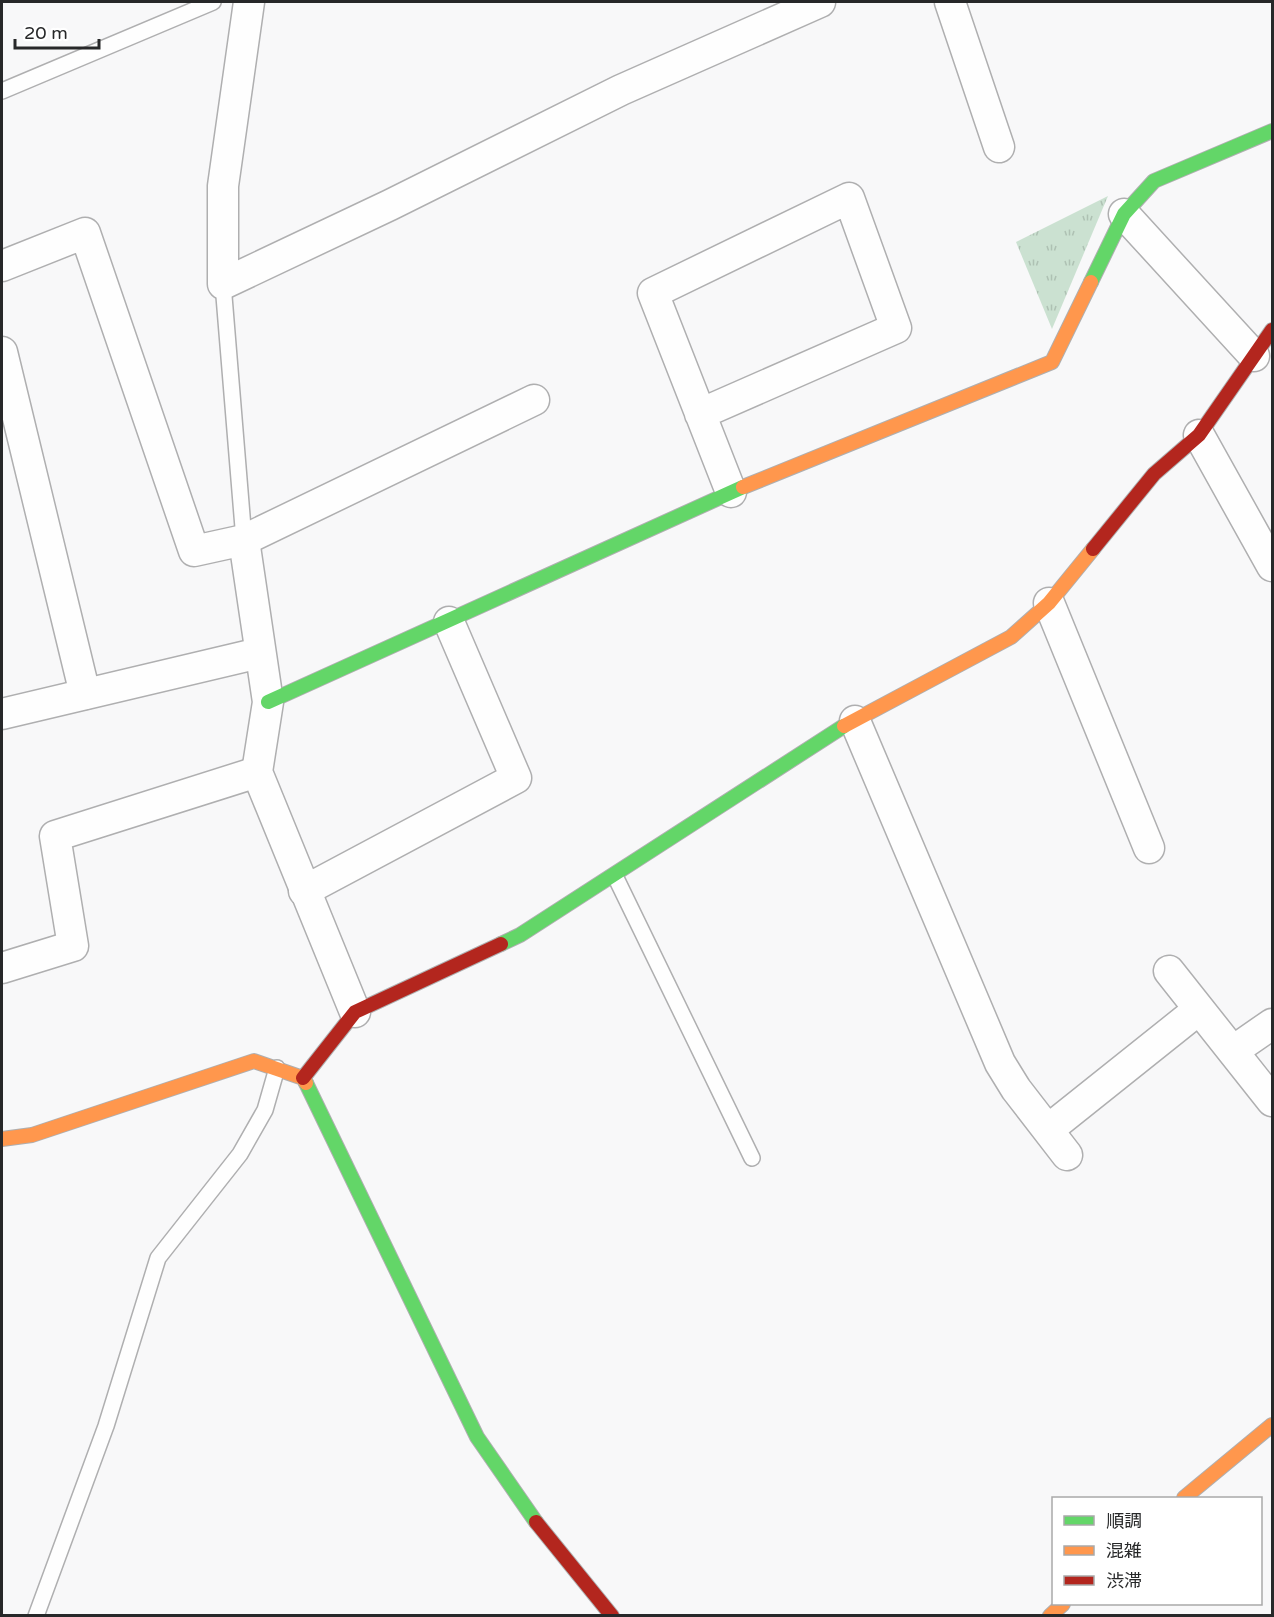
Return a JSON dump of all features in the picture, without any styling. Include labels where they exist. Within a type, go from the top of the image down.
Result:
[{"type":"street","points":[[249,2],[223,186],[223,285],[621,90],[820,2]]},
{"type":"street","points":[[950,2],[999,147]]},
{"type":"street","points":[[268,702],[449,622],[731,492],[1052,362],[1124,214],[1154,181],[1272,131]]},
{"type":"street","points":[[700,414],[896,328],[849,198],[653,292],[700,414],[731,492]]},
{"type":"street","points":[[1124,214],[1254,356]]},
{"type":"street","points":[[2,266],[85,233],[194,551],[244,540],[534,400]]},
{"type":"street","points":[[303,1078],[355,1012],[520,936],[615,876],[824,736],[1011,637],[1049,603],[1154,474],[1199,435],[1272,330]]},
{"type":"street","points":[[2,352],[85,694]]},
{"type":"street","points":[[1199,435],[1272,566]]},
{"type":"street","points":[[244,540],[268,702],[257,771],[355,1012]]},
{"type":"street","points":[[1049,603],[1149,848]]},
{"type":"street","points":[[304,891],[516,778],[449,622]]},
{"type":"street","points":[[2,714],[259,653]]},
{"type":"street","points":[[855,721],[1000,1063],[1016,1089],[1067,1155]]},
{"type":"street","points":[[2,968],[73,946],[55,836],[257,771]]},
{"type":"street","points":[[1169,971],[1272,1101]]},
{"type":"street","points":[[1049,1129],[1198,1010]]},
{"type":"street","points":[[1233,1051],[1272,1024]]},
{"type":"street","points":[[2,1139],[32,1135],[254,1061],[303,1078],[477,1437],[525,1509],[612,1616]]},
{"type":"street","points":[[1185,1497],[1272,1425]]},
{"type":"street","points":[[1050,1616],[1062,1605]]},
{"type":"lane","points":[[2,91],[213,2]]},
{"type":"lane","points":[[223,285],[244,540]]},
{"type":"lane","points":[[615,876],[752,1158]]},
{"type":"lane","points":[[36,1616],[106,1426],[158,1258],[240,1154],[265,1110],[277,1068]]},
{"type":"green space","points":[[1108,196],[1052,329],[1016,242]]},
{"type":"traffic: fast","points":[[1091,282],[1124,214],[1154,181],[1272,131]]},
{"type":"traffic: fast","points":[[268,702],[743,487]]},
{"type":"traffic: fast","points":[[501,944],[520,935],[844,726]]},
{"type":"traffic: fast","points":[[306,1083],[477,1437],[536,1522]]},
{"type":"traffic: slow","points":[[743,487],[1052,362],[1091,282]]},
{"type":"traffic: slow","points":[[844,726],[1011,637],[1049,603],[1093,549]]},
{"type":"traffic: slow","points":[[2,1139],[32,1135],[254,1061],[303,1078],[306,1083]]},
{"type":"traffic: slow","points":[[1185,1497],[1272,1425]]},
{"type":"traffic: slow","points":[[1050,1616],[1062,1605]]},
{"type":"traffic: jam","points":[[1093,549],[1154,474],[1199,435],[1272,330]]},
{"type":"traffic: jam","points":[[303,1078],[355,1012],[501,944]]},
{"type":"traffic: jam","points":[[536,1522],[612,1616]]}]
